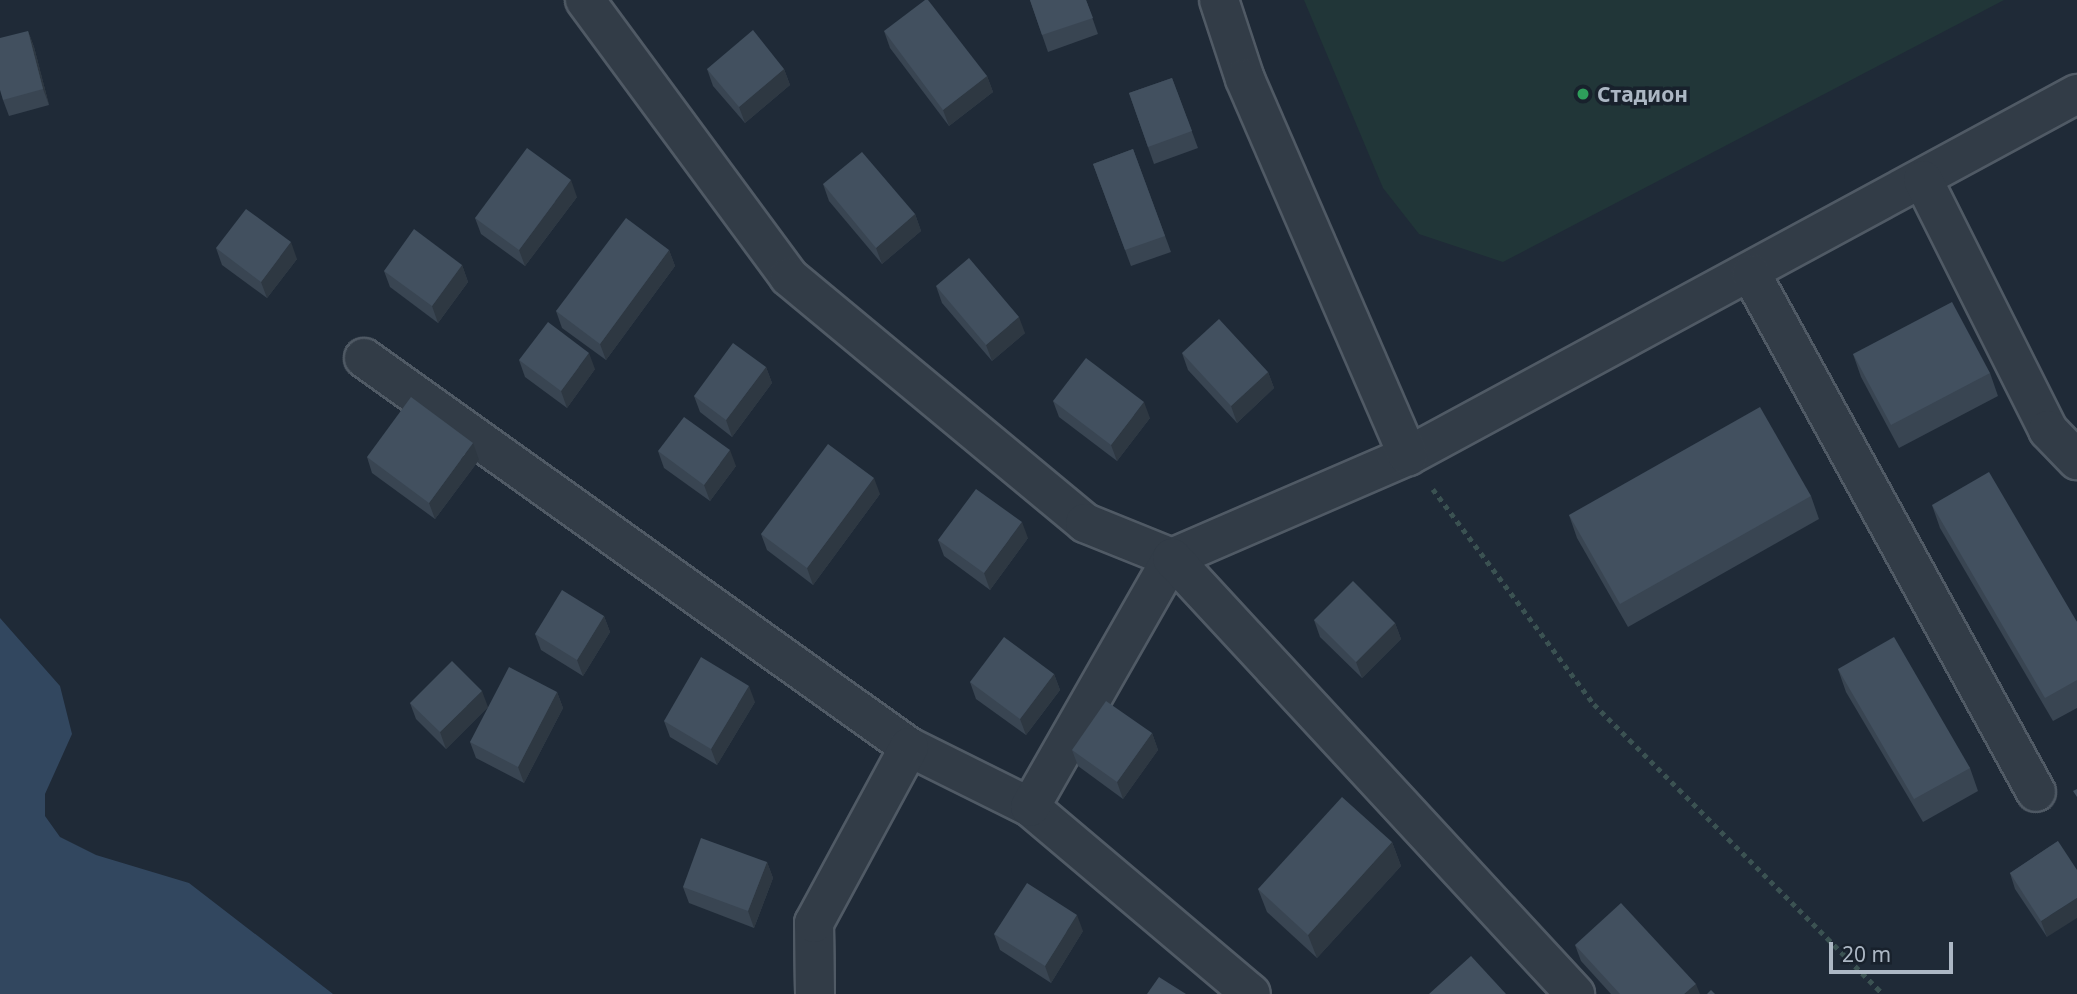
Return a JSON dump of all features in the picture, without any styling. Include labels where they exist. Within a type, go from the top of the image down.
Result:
[{"type":"street","points":[[585,0],[789,277],[1085,523],[1172,558],[1575,994]]},
{"type":"street","points":[[1219,0],[1245,79],[1408,456]]},
{"type":"street","points":[[1030,807],[1172,558],[1408,456],[1751,274],[2077,94]]},
{"type":"street","points":[[1923,180],[2048,429],[2077,460]]},
{"type":"street","points":[[1751,274],[2036,792]]},
{"type":"street","points":[[364,358],[909,747],[1030,807],[1251,994]]},
{"type":"street","points":[[815,994],[814,923],[909,747]]},
{"type":"path","points":[[1408,456],[1594,704],[1883,994]]},
{"type":"green space","name":"Стадион","points":[[1304,0],[2004,0],[1503,262],[1419,234],[1383,188]]},
{"type":"water","points":[[0,618],[60,686],[72,734],[45,794],[45,816],[60,837],[96,855],[189,883],[333,994],[0,994]]},
{"type":"building","points":[[928,0],[987,76],[943,110],[884,31]]},
{"type":"building","points":[[1030,0],[1086,0],[1093,18],[1042,35]]},
{"type":"building","points":[[753,30],[784,69],[739,107],[707,69]]},
{"type":"building","points":[[28,31],[43,89],[3,100],[0,90],[0,38]]},
{"type":"building","points":[[1172,78],[1192,131],[1148,147],[1129,93]]},
{"type":"building","points":[[527,148],[571,180],[519,250],[475,218]]},
{"type":"building","points":[[1133,149],[1165,236],[1125,250],[1093,164]]},
{"type":"building","points":[[862,152],[915,214],[876,248],[823,184]]},
{"type":"building","points":[[246,209],[291,242],[261,282],[216,248]]},
{"type":"building","points":[[626,218],[669,250],[600,344],[556,311]]},
{"type":"building","points":[[414,229],[462,265],[432,306],[384,271]]},
{"type":"building","points":[[969,258],[1019,317],[986,345],[936,286]]},
{"type":"building","points":[[1952,302],[1990,373],[1891,425],[1853,354]]},
{"type":"building","points":[[1219,319],[1268,372],[1231,406],[1182,353]]},
{"type":"building","points":[[548,322],[589,353],[561,391],[519,360]]},
{"type":"building","points":[[733,343],[766,367],[726,420],[694,396]]},
{"type":"building","points":[[1086,358],[1144,402],[1111,445],[1053,401]]},
{"type":"building","points":[[411,397],[473,443],[429,503],[367,457]]},
{"type":"building","points":[[1760,407],[1811,496],[1620,604],[1569,515]]},
{"type":"building","points":[[684,417],[730,450],[704,485],[658,451]]},
{"type":"building","points":[[828,444],[874,478],[807,568],[761,534]]},
{"type":"building","points":[[1989,472],[2077,622],[2077,680],[2045,698],[1932,505]]},
{"type":"building","points":[[976,489],[1022,522],[984,573],[938,540]]},
{"type":"building","points":[[1353,581],[1395,623],[1356,662],[1314,620]]},
{"type":"building","points":[[562,590],[604,616],[577,660],[535,634]]},
{"type":"building","points":[[1004,637],[1054,674],[1020,719],[970,682]]},
{"type":"building","points":[[1894,637],[1970,768],[1914,799],[1838,669]]},
{"type":"building","points":[[701,657],[749,686],[711,749],[664,721]]},
{"type":"building","points":[[452,661],[482,691],[440,732],[410,703]]},
{"type":"building","points":[[509,667],[557,692],[518,767],[470,742]]},
{"type":"building","points":[[1106,701],[1152,733],[1117,782],[1072,750]]},
{"type":"building","points":[[1342,797],[1392,842],[1308,935],[1258,889]]},
{"type":"building","points":[[701,838],[767,862],[748,911],[683,887]]},
{"type":"building","points":[[2058,841],[2077,870],[2077,898],[2041,921],[2010,873]]},
{"type":"building","points":[[1027,883],[1077,915],[1045,966],[994,934]]},
{"type":"building","points":[[1621,903],[1696,984],[1684,994],[1620,994],[1575,945]]},
{"type":"building","points":[[1471,956],[1506,994],[1429,994]]},
{"type":"building","points":[[1159,977],[1186,994],[1147,994]]},
{"type":"place","name":"Стадион","points":[[1583,94]]}]
